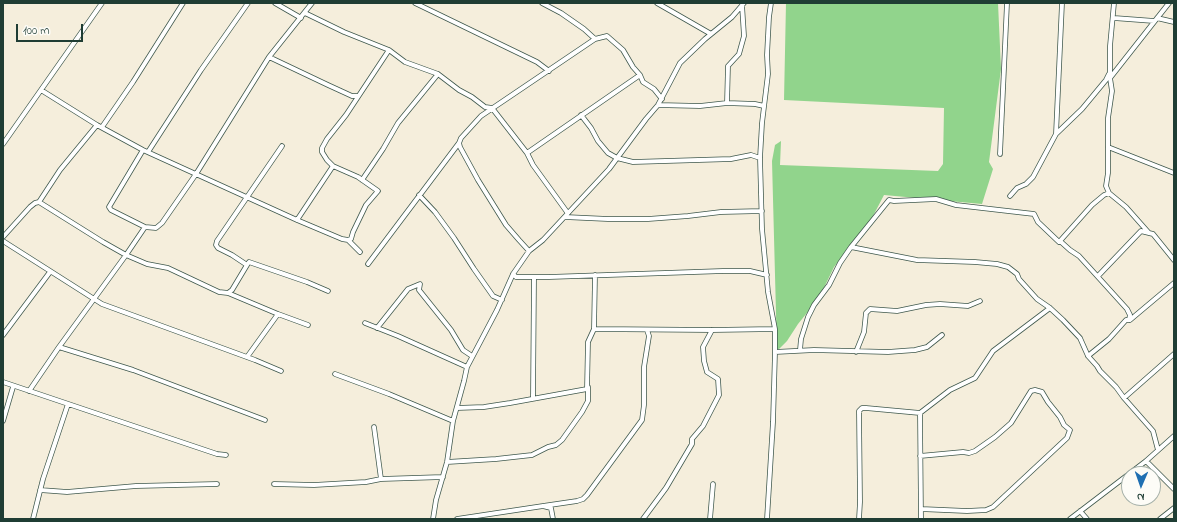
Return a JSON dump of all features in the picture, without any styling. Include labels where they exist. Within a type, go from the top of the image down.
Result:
[{"type":"street","points":[[3,144],[102,3]]},
{"type":"street","points":[[102,127],[133,82],[183,3]]},
{"type":"street","points":[[148,152],[201,70],[248,3]]},
{"type":"street","points":[[275,3],[301,18]]},
{"type":"street","points":[[144,150],[109,207],[111,210],[145,227],[156,228],[159,226],[196,174],[269,57],[312,3]]},
{"type":"street","points":[[414,3],[537,62],[549,72]]},
{"type":"street","points":[[542,3],[561,13],[584,29],[595,39]]},
{"type":"street","points":[[657,3],[711,34]]},
{"type":"street","points":[[767,519],[773,422],[775,329],[768,292],[762,229],[760,158],[768,74],[767,55],[771,3]]},
{"type":"street","points":[[1000,154],[1007,3]]},
{"type":"street","points":[[1056,134],[1062,3]]},
{"type":"street","points":[[1114,3],[1114,18],[1110,46],[1110,78],[1112,91],[1108,118],[1108,173],[1106,186],[1109,193],[1126,207],[1149,233]]},
{"type":"street","points":[[1110,78],[1169,3]]},
{"type":"street","points":[[433,519],[436,500],[447,462],[454,421],[467,367],[502,300],[513,274],[530,250],[543,240],[590,190],[617,158],[662,99],[680,63],[732,17],[743,4]]},
{"type":"street","points":[[727,102],[728,66],[739,54],[744,36],[743,4]]},
{"type":"street","points":[[305,13],[344,32],[388,50],[405,62],[438,74],[485,107],[492,108],[526,153],[566,215]]},
{"type":"street","points":[[1114,18],[1174,22]]},
{"type":"street","points":[[368,264],[418,195],[459,143],[461,138],[481,116],[549,72],[595,39],[607,36],[623,50],[633,67],[640,75],[642,82],[654,89],[662,99]]},
{"type":"street","points":[[348,240],[351,238],[352,232],[366,205],[378,192],[362,180],[334,166],[326,160],[322,152],[322,148],[326,139],[346,115],[388,50]]},
{"type":"street","points":[[269,57],[352,96],[358,96]]},
{"type":"street","points":[[1010,196],[1017,188],[1026,184],[1033,177],[1056,134],[1082,109],[1106,80],[1110,71]]},
{"type":"street","points":[[362,180],[383,149],[398,123],[438,74]]},
{"type":"street","points":[[526,153],[604,98],[640,75]]},
{"type":"street","points":[[41,90],[97,125],[144,150],[297,220],[342,239],[348,240],[360,252]]},
{"type":"street","points":[[658,105],[700,106],[727,102],[764,106]]},
{"type":"street","points":[[581,115],[591,128],[598,141],[608,153],[617,158],[632,162],[731,159],[751,155],[760,158]]},
{"type":"street","points":[[3,237],[30,207],[35,203],[40,202],[60,170],[97,125]]},
{"type":"street","points":[[459,143],[478,180],[506,225],[530,250]]},
{"type":"street","points":[[282,146],[217,241],[216,245],[218,248],[247,264],[249,262],[253,263],[328,291]]},
{"type":"street","points":[[1108,147],[1174,173]]},
{"type":"street","points":[[297,220],[334,166]]},
{"type":"street","points":[[1060,241],[1092,205],[1104,195],[1109,193]]},
{"type":"street","points":[[418,195],[436,212],[493,296],[502,300]]},
{"type":"street","points":[[800,350],[801,339],[808,317],[814,305],[829,285],[840,263],[851,247],[889,200],[894,202],[936,199],[956,205],[1034,214],[1038,222],[1059,242],[1060,241],[1079,256],[1098,276],[1127,309],[1130,315],[1129,320]]},
{"type":"street","points":[[40,202],[126,255],[147,264],[168,268],[213,289],[228,293],[308,325]]},
{"type":"street","points":[[566,215],[608,219],[648,219],[721,212],[762,211]]},
{"type":"street","points":[[29,391],[145,227]]},
{"type":"street","points":[[1098,276],[1141,231],[1153,234],[1174,260]]},
{"type":"street","points":[[3,241],[102,304],[281,371]]},
{"type":"street","points":[[851,247],[917,260],[976,262],[997,264],[1008,267],[1016,274],[1037,299],[1050,308],[1080,338],[1088,356],[1153,431],[1158,450]]},
{"type":"street","points":[[228,293],[232,290],[247,264]]},
{"type":"street","points":[[513,274],[516,277],[534,277],[744,271],[767,275]]},
{"type":"street","points":[[3,335],[50,272]]},
{"type":"street","points":[[447,462],[496,460],[532,455],[548,447],[556,445],[562,440],[588,402],[588,342],[594,329],[595,275]]},
{"type":"street","points":[[533,398],[534,277]]},
{"type":"street","points":[[1088,356],[1109,338],[1126,320],[1129,320],[1174,283]]},
{"type":"street","points":[[377,328],[408,289],[420,284],[419,290],[451,330],[463,350],[472,356]]},
{"type":"street","points":[[856,352],[864,332],[866,313],[870,309],[897,311],[926,305],[940,304],[968,306],[980,301]]},
{"type":"street","points":[[859,519],[860,411],[862,408],[920,413],[950,390],[975,378],[993,351],[1050,308]]},
{"type":"street","points":[[247,357],[278,314]]},
{"type":"street","points":[[365,323],[467,367]]},
{"type":"street","points":[[594,329],[775,329]]},
{"type":"street","points":[[457,519],[493,517],[543,506],[577,501],[587,496],[642,420],[644,367],[649,336],[647,330]]},
{"type":"street","points":[[643,519],[666,488],[692,444],[692,439],[703,426],[719,395],[718,379],[707,372],[704,361],[703,347],[712,330]]},
{"type":"street","points":[[775,352],[800,350],[856,352],[915,350],[927,347],[942,335]]},
{"type":"street","points":[[59,347],[133,370],[265,420]]},
{"type":"street","points":[[1124,398],[1174,354]]},
{"type":"street","points":[[335,374],[389,394],[454,421]]},
{"type":"street","points":[[3,382],[13,387],[217,454],[226,455]]},
{"type":"street","points":[[457,408],[484,407],[588,389],[588,384]]},
{"type":"street","points":[[3,421],[13,387]]},
{"type":"street","points":[[920,456],[963,452],[969,453],[975,451],[996,437],[1011,423],[1031,391],[1035,390],[1042,392],[1064,424],[1070,430],[1067,438],[993,507],[986,510],[967,511],[921,509]]},
{"type":"street","points":[[33,519],[40,490],[68,404]]},
{"type":"street","points":[[920,413],[921,519]]},
{"type":"street","points":[[374,427],[381,479]]},
{"type":"street","points":[[1139,466],[1174,436]]},
{"type":"street","points":[[1146,461],[1174,489]]},
{"type":"street","points":[[274,484],[314,485],[366,482],[381,479],[443,477]]},
{"type":"street","points":[[1070,519],[1121,480]]},
{"type":"street","points":[[40,490],[68,492],[128,487],[217,484]]},
{"type":"street","points":[[710,519],[713,484]]},
{"type":"street","points":[[543,506],[551,508],[553,519]]},
{"type":"street","points":[[1160,519],[1174,508]]},
{"type":"street","points":[[1080,512],[1087,519]]},
{"type":"green space","points":[[786,3],[998,3],[1001,69],[989,162],[993,169],[982,204],[884,195],[872,218],[834,267],[819,298],[798,324],[787,341],[777,351],[772,161],[775,145],[781,141],[780,165],[938,171],[943,164],[944,108],[784,100]]}]
